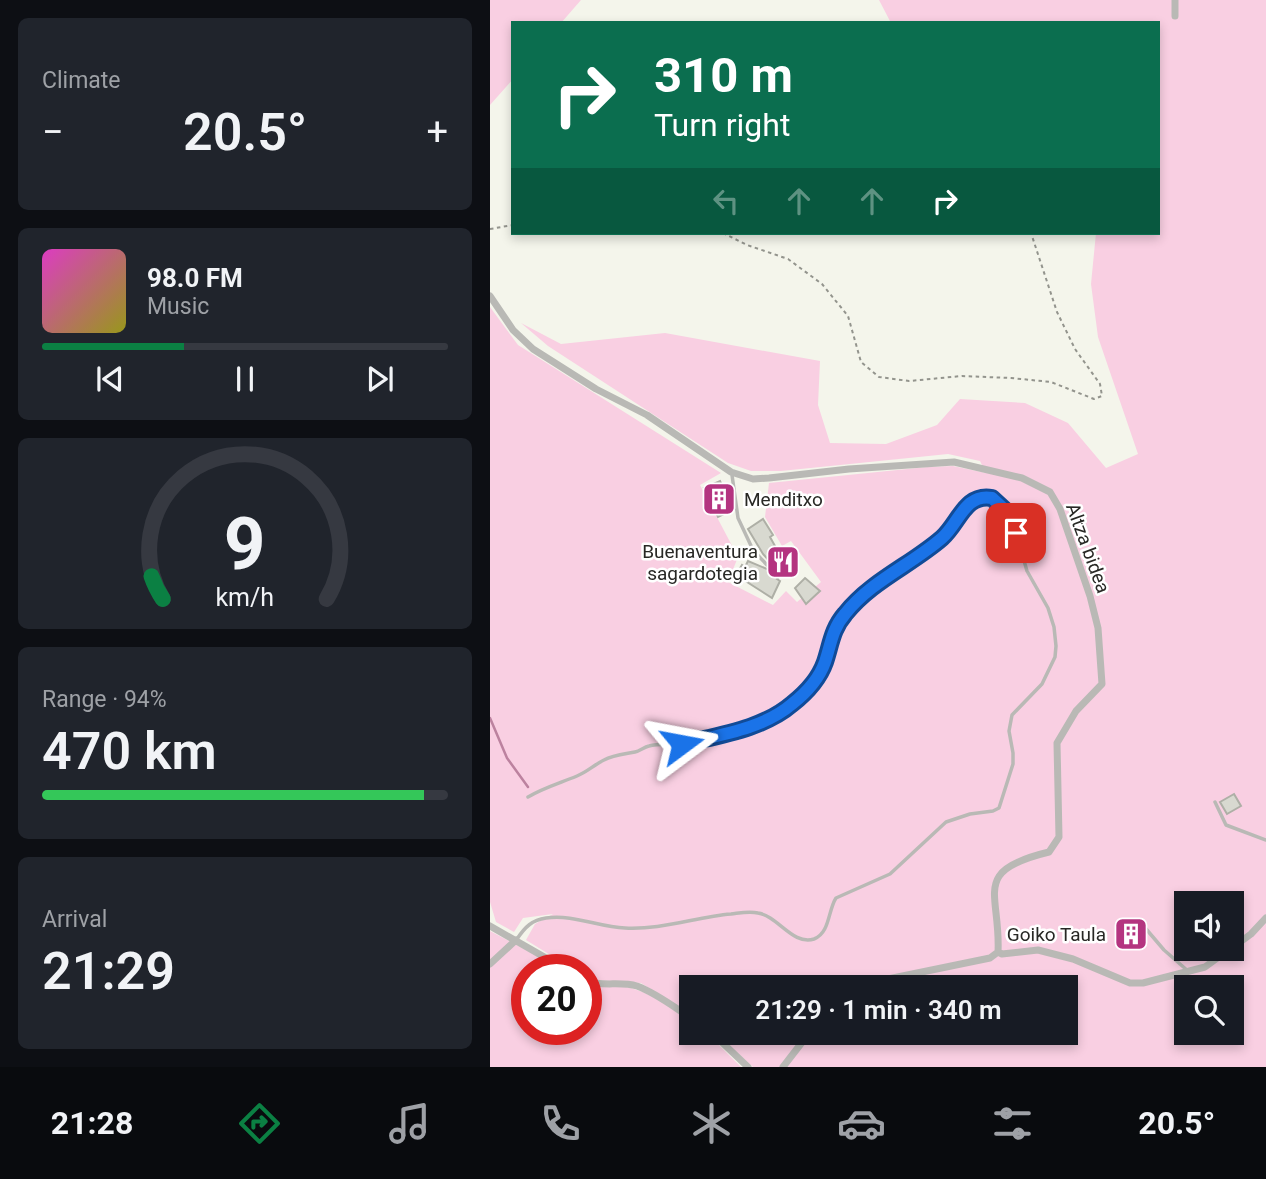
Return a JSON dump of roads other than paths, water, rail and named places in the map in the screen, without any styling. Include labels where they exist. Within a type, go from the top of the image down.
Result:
[{"type":"street","points":[[1175,0],[1175,16]]},
{"type":"street","name":"Altza bidea","points":[[490,296],[513,330],[533,349],[596,389],[647,415],[731,472],[753,479],[954,462],[1022,478],[1050,492],[1060,509],[1090,596],[1098,628],[1102,684],[1076,710],[1057,743],[1059,837],[1049,852],[1010,865],[998,878],[993,897],[998,952]]},
{"type":"street","points":[[1244,939],[1266,918]]},
{"type":"street","points":[[490,926],[540,954]]},
{"type":"street","points":[[490,964],[516,940]]},
{"type":"street","points":[[907,975],[990,958],[998,952],[1002,954],[1038,950],[1073,959],[1130,983],[1143,983],[1190,973],[1205,968],[1214,961]]},
{"type":"street","points":[[602,984],[623,983],[637,986],[679,1011]]},
{"type":"street","points":[[724,1045],[748,1067]]},
{"type":"street","points":[[783,1067],[800,1045]]},
{"type":"lane","points":[[731,472],[738,518],[753,550],[767,565]]},
{"type":"lane","points":[[516,940],[526,926],[545,918],[559,917],[624,928],[662,927],[695,918],[755,912],[776,920],[801,939],[809,940],[818,937],[823,931],[836,898],[890,874],[946,822],[970,814],[993,811],[999,807],[1013,764],[1009,731],[1012,715],[1042,684],[1055,657],[1056,646],[1048,608],[1027,571],[1022,549],[1005,510],[992,498],[977,498],[962,510],[943,537],[854,603],[834,629],[824,663],[815,681],[789,707],[743,729],[682,744],[649,746],[605,759],[587,771],[528,797]]},
{"type":"lane","points":[[1215,802],[1226,825],[1266,840]]},
{"type":"lane","points":[[1141,923],[1164,950],[1190,973]]},
{"type":"waterway","points":[[490,718],[507,758],[528,787]]},
{"type":"place","name":"Menditxo","points":[[719,499]]},
{"type":"place","name":"Buenaventura sagardotegia","points":[[783,562]]},
{"type":"place","name":"Goiko Taula","points":[[1131,934]]}]
